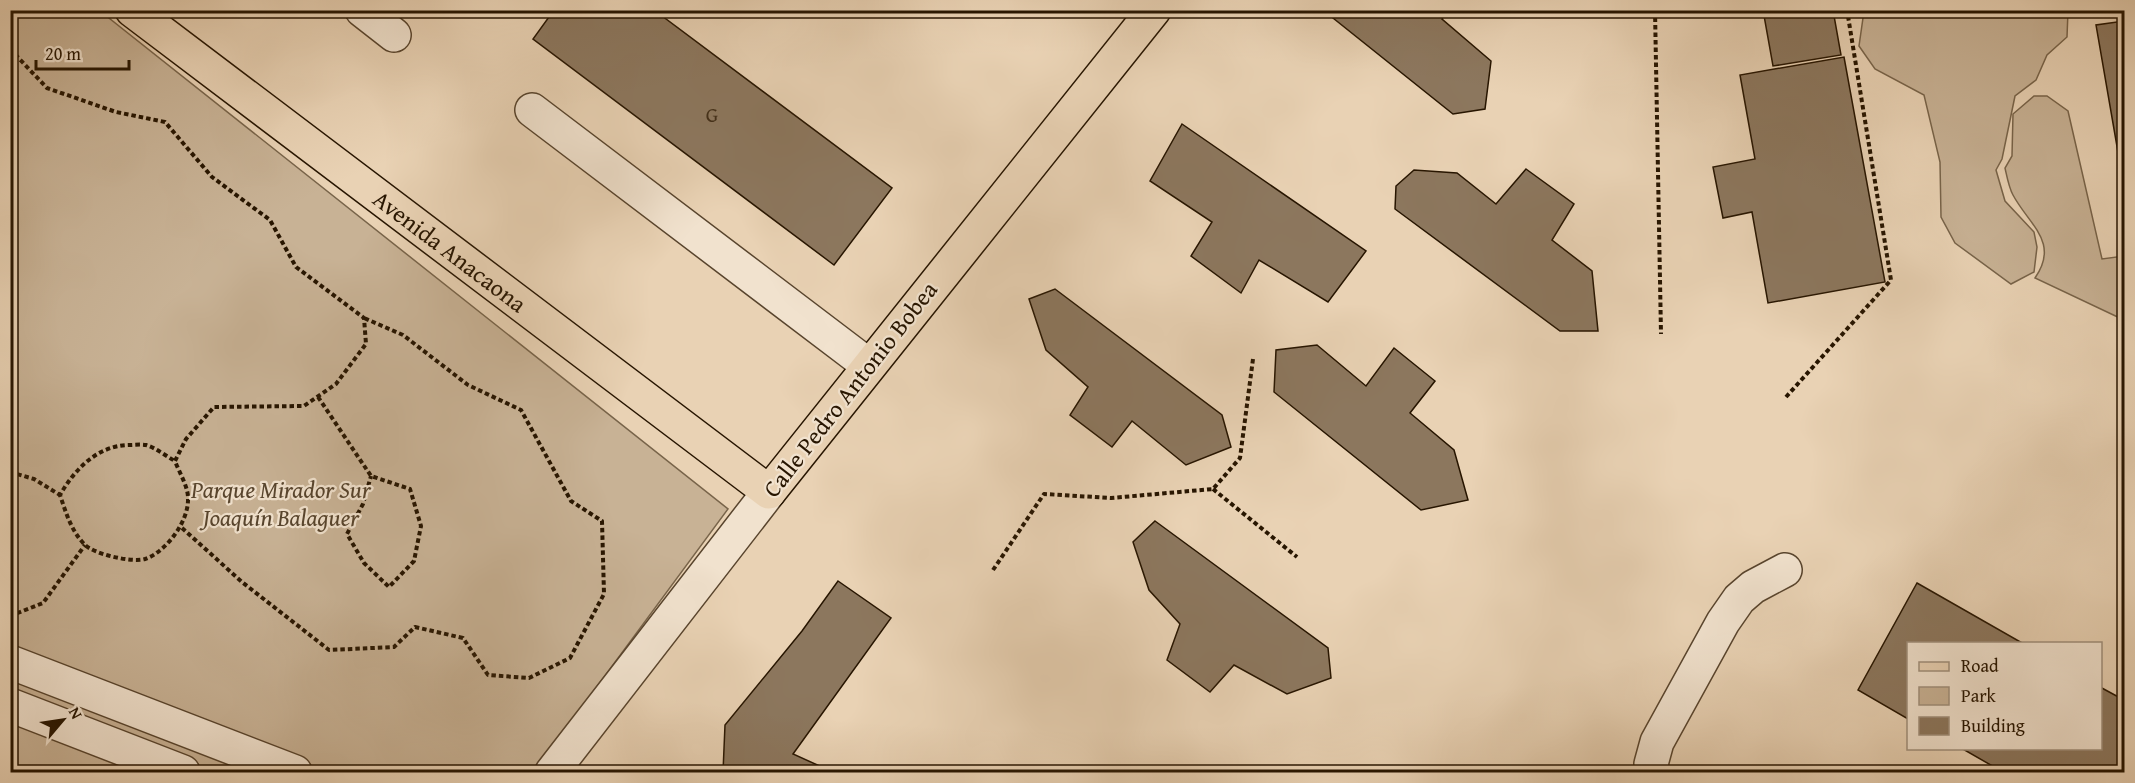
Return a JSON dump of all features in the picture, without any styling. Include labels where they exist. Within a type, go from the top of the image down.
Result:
[{"type":"main road","name":"Avenida Anacaona","points":[[132,10],[769,492]]},
{"type":"main road","name":"Calle Pedro Antonio Bobea","points":[[769,492],[868,365],[1154,10]]},
{"type":"street","points":[[362,10],[393,35]]},
{"type":"street","points":[[532,110],[868,365]]},
{"type":"street","name":"Calle Pedro Antonio Bobea","points":[[552,772],[769,492]]},
{"type":"street","points":[[1653,772],[1651,764],[1657,742],[1723,622],[1739,599],[1753,587],[1785,570]]},
{"type":"street","points":[[10,640],[87,692]]},
{"type":"street","points":[[10,662],[295,772]]},
{"type":"street","points":[[10,705],[183,772]]},
{"type":"path","points":[[1655,10],[1661,334]]},
{"type":"path","points":[[1786,397],[1891,280],[1847,10]]},
{"type":"path","points":[[10,49],[47,88],[116,112],[165,122],[212,177],[270,220],[296,267],[364,318],[403,334],[468,385],[521,410],[571,501],[602,521],[603,594],[570,658],[529,678],[488,675],[463,638],[415,627],[394,647],[329,650],[242,582],[182,528]]},
{"type":"path","points":[[175,460],[186,439],[214,407],[304,406],[336,384],[366,345],[364,318]]},
{"type":"path","points":[[1214,489],[1240,458],[1253,359]]},
{"type":"path","points":[[318,397],[371,476],[410,489],[421,526],[414,561],[388,587],[364,563],[347,534],[363,504],[371,476]]},
{"type":"path","points":[[10,472],[34,479],[60,495],[69,524],[85,545],[100,555],[144,560],[182,528],[189,498],[175,460],[145,445],[119,446],[104,450],[90,458],[68,481],[60,495]]},
{"type":"path","points":[[993,570],[1044,494],[1111,498],[1214,489],[1297,557]]},
{"type":"path","points":[[10,616],[43,603],[85,545]]},
{"type":"green space","name":"Parque Mirador Sur Joaquín Balaguer","points":[[10,11],[100,11],[728,509],[534,772],[11,772]]},
{"type":"green space","points":[[1864,11],[2068,11],[2067,37],[2047,55],[2036,80],[2015,96],[2002,159],[1996,170],[2005,201],[2034,232],[2037,247],[2034,272],[2011,284],[1955,243],[1941,217],[1940,162],[1924,95],[1875,69],[1859,46]]},
{"type":"green space","points":[[2034,96],[2047,96],[2068,111],[2102,259],[2124,256],[2124,320],[2035,278],[2042,265],[2043,244],[2034,225],[2013,195],[2005,168],[2012,156],[2013,114]]},
{"type":"building","points":[[554,10],[654,10],[892,188],[834,265],[533,39]]},
{"type":"building","points":[[1323,10],[1448,10],[1442,19],[1491,61],[1485,109],[1453,114]]},
{"type":"building","points":[[1763,10],[1833,10],[1841,55],[1773,66]]},
{"type":"building","points":[[2124,21],[2124,187],[2096,25]]},
{"type":"building","points":[[1844,57],[1885,282],[1768,303],[1752,212],[1723,218],[1713,167],[1755,159],[1740,75]]},
{"type":"building","points":[[1182,124],[1366,251],[1328,302],[1259,260],[1241,293],[1191,256],[1212,222],[1150,181]]},
{"type":"building","points":[[1526,169],[1574,204],[1552,240],[1592,271],[1598,331],[1560,331],[1395,209],[1396,186],[1414,170],[1457,173],[1496,204]]},
{"type":"building","points":[[1055,289],[1222,415],[1231,447],[1186,465],[1132,421],[1112,447],[1070,415],[1088,387],[1046,350],[1029,299]]},
{"type":"building","points":[[1317,345],[1366,386],[1394,348],[1435,381],[1410,413],[1454,450],[1468,500],[1421,510],[1274,392],[1276,350]]},
{"type":"building","points":[[1155,521],[1328,648],[1331,678],[1287,694],[1234,665],[1210,692],[1167,660],[1180,624],[1149,590],[1133,542]]},
{"type":"building","points":[[838,581],[891,618],[793,754],[833,772],[723,772],[725,725],[802,631]]},
{"type":"building","points":[[1917,583],[2020,642],[1907,642],[1907,718],[1858,690]]},
{"type":"building","points":[[2102,688],[2124,700],[2124,772],[2003,772],[1964,750],[2102,750]]}]
